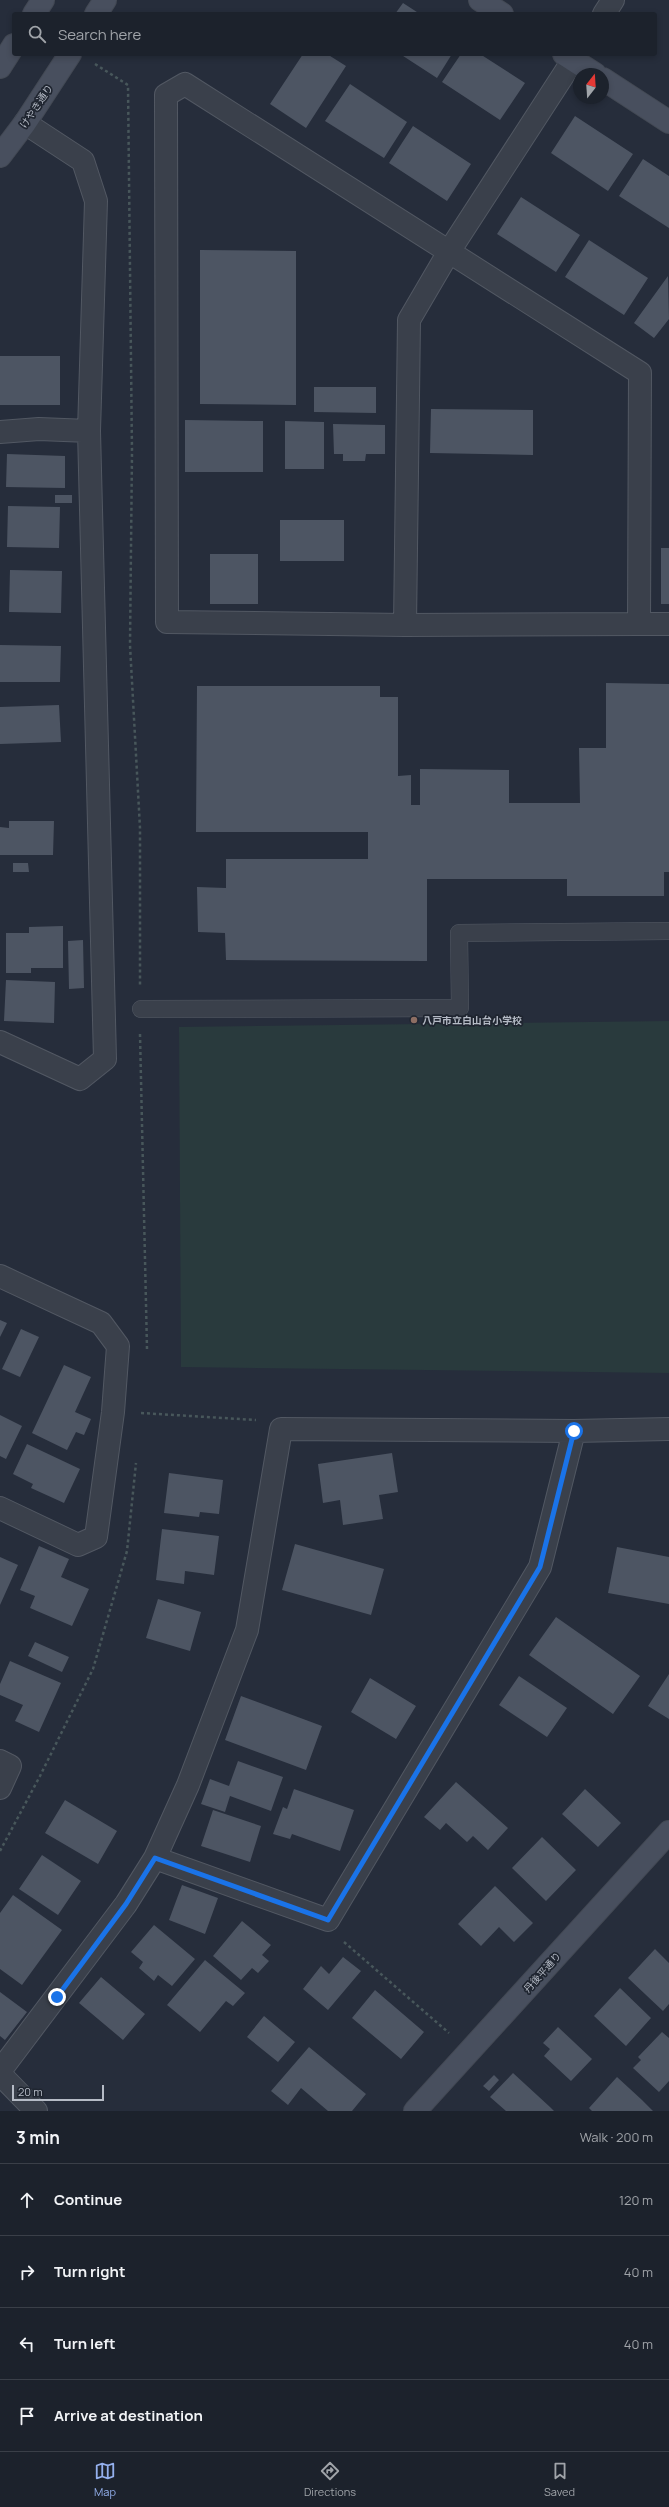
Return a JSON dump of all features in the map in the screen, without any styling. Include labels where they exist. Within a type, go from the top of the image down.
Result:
[{"type":"street","points":[[35,12],[43,0]]},
{"type":"street","points":[[97,12],[105,0]]},
{"type":"street","points":[[480,0],[499,12]]},
{"type":"street","points":[[605,12],[613,0]]},
{"type":"street","points":[[0,67],[12,48]]},
{"type":"street","name":"けやき通り","points":[[0,156],[25,123],[69,56]]},
{"type":"street","points":[[404,625],[408,320],[571,56],[587,68]]},
{"type":"street","points":[[609,83],[669,122]]},
{"type":"street","points":[[639,624],[640,373],[450,250],[185,84],[166,95],[167,622],[404,625],[669,624]]},
{"type":"street","points":[[0,1042],[80,1079],[105,1059],[89,431],[96,201],[83,161],[25,123]]},
{"type":"street","points":[[0,432],[39,429],[89,431]]},
{"type":"street","points":[[0,1276],[101,1323],[118,1346],[113,1412],[96,1537],[78,1545],[0,1508]]},
{"type":"street","points":[[36,2111],[0,2073],[126,1904],[155,1858],[188,1785],[247,1630],[280,1428],[574,1431],[669,1429]]},
{"type":"street","points":[[155,1858],[328,1920],[540,1567],[574,1431]]},
{"type":"street","points":[[0,1761],[10,1766],[0,1788]]},
{"type":"street","name":"丹後平通り","points":[[415,2111],[669,1832]]},
{"type":"lane","points":[[141,1009],[460,1008],[458,933],[669,931]]},
{"type":"path","points":[[140,1412],[261,1420],[280,1428]]},
{"type":"path","points":[[328,1920],[334,1933],[454,2038]]},
{"type":"shaded area","points":[[669,1021],[669,1373],[181,1367],[179,1027]]},
{"type":"building","points":[[403,3],[417,12],[396,12]]},
{"type":"building","points":[[302,56],[330,56],[346,66],[306,128],[270,104]]},
{"type":"building","points":[[403,56],[451,56],[437,78]]},
{"type":"building","points":[[460,56],[483,56],[525,83],[500,120],[442,82]]},
{"type":"building","points":[[350,84],[407,122],[384,158],[325,121]]},
{"type":"building","points":[[575,116],[633,154],[608,191],[551,153]]},
{"type":"building","points":[[413,126],[471,164],[447,201],[389,163]]},
{"type":"building","points":[[643,159],[669,176],[669,228],[619,196]]},
{"type":"building","points":[[521,197],[580,235],[556,272],[497,234]]},
{"type":"building","points":[[589,240],[648,278],[624,315],[565,277]]},
{"type":"building","points":[[200,250],[296,251],[296,405],[200,404]]},
{"type":"building","points":[[668,276],[669,319],[654,338],[634,323]]},
{"type":"building","points":[[0,356],[60,356],[60,405],[0,405]]},
{"type":"building","points":[[314,387],[376,387],[376,413],[314,412]]},
{"type":"building","points":[[431,409],[533,410],[533,455],[430,453]]},
{"type":"building","points":[[185,420],[263,421],[263,472],[185,472]]},
{"type":"building","points":[[285,421],[324,422],[324,469],[285,469]]},
{"type":"building","points":[[333,424],[385,425],[385,454],[366,454],[365,461],[343,461],[343,454],[334,454]]},
{"type":"building","points":[[7,454],[65,456],[65,488],[6,487]]},
{"type":"building","points":[[55,495],[72,495],[72,503],[55,503]]},
{"type":"building","points":[[8,506],[60,507],[59,548],[7,547]]},
{"type":"building","points":[[280,520],[344,520],[344,561],[280,561]]},
{"type":"building","points":[[661,548],[669,548],[669,604],[661,604]]},
{"type":"building","points":[[210,554],[258,554],[258,604],[210,604]]},
{"type":"building","points":[[10,570],[62,571],[61,613],[9,612]]},
{"type":"building","points":[[0,645],[61,646],[60,682],[0,682]]},
{"type":"building","points":[[606,683],[669,684],[669,872],[664,872],[664,896],[567,896],[567,879],[427,879],[427,961],[226,960],[225,933],[198,932],[197,887],[226,888],[226,859],[368,859],[368,832],[196,832],[197,686],[380,686],[380,697],[398,697],[398,776],[411,775],[411,805],[420,805],[420,769],[509,770],[509,803],[580,803],[579,748],[606,748]]},
{"type":"building","points":[[59,705],[61,742],[0,744],[0,707]]},
{"type":"building","points":[[9,821],[54,821],[53,855],[0,855],[0,827],[9,828]]},
{"type":"building","points":[[13,863],[28,863],[29,872],[13,872]]},
{"type":"building","points":[[63,926],[63,968],[31,968],[31,973],[6,973],[6,933],[29,933],[29,927]]},
{"type":"building","points":[[83,940],[84,988],[69,989],[68,941]]},
{"type":"building","points":[[6,980],[55,982],[54,1023],[4,1021]]},
{"type":"building","points":[[0,1320],[7,1323],[0,1337]]},
{"type":"building","points":[[21,1329],[39,1337],[20,1377],[2,1369]]},
{"type":"building","points":[[64,1365],[91,1377],[75,1412],[91,1419],[84,1435],[76,1432],[67,1450],[32,1433]]},
{"type":"building","points":[[0,1415],[22,1426],[6,1459],[0,1456]]},
{"type":"building","points":[[27,1444],[80,1469],[64,1503],[31,1488],[33,1484],[13,1474]]},
{"type":"building","points":[[392,1453],[398,1492],[379,1495],[383,1519],[343,1525],[340,1500],[323,1503],[318,1464]]},
{"type":"building","points":[[169,1473],[223,1480],[219,1514],[200,1512],[199,1517],[164,1513]]},
{"type":"building","points":[[162,1529],[219,1536],[214,1575],[185,1571],[184,1584],[156,1580]]},
{"type":"building","points":[[295,1544],[384,1569],[371,1615],[282,1590]]},
{"type":"building","points":[[39,1546],[69,1559],[61,1577],[89,1589],[72,1626],[30,1608],[35,1596],[20,1590]]},
{"type":"building","points":[[617,1547],[669,1557],[669,1604],[608,1593]]},
{"type":"building","points":[[0,1557],[18,1565],[0,1605]]},
{"type":"building","points":[[158,1599],[201,1612],[190,1651],[146,1638]]},
{"type":"building","points":[[556,1617],[640,1676],[613,1714],[529,1655]]},
{"type":"building","points":[[35,1642],[69,1657],[62,1672],[28,1656]]},
{"type":"building","points":[[10,1661],[61,1683],[39,1732],[15,1721],[23,1705],[0,1695],[0,1684]]},
{"type":"building","points":[[669,1674],[669,1719],[648,1706]]},
{"type":"building","points":[[519,1676],[567,1708],[547,1737],[499,1705]]},
{"type":"building","points":[[370,1678],[416,1706],[396,1739],[351,1712]]},
{"type":"building","points":[[241,1696],[322,1726],[306,1770],[225,1740]]},
{"type":"building","points":[[238,1761],[283,1777],[271,1811],[230,1796],[225,1812],[201,1804],[210,1779],[229,1786]]},
{"type":"building","points":[[456,1782],[508,1828],[488,1850],[473,1836],[467,1842],[446,1823],[440,1830],[424,1817]]},
{"type":"building","points":[[294,1789],[354,1810],[340,1851],[292,1834],[290,1839],[273,1834],[283,1807],[287,1809]]},
{"type":"building","points":[[585,1789],[621,1823],[598,1847],[562,1814]]},
{"type":"building","points":[[65,1800],[117,1831],[98,1864],[45,1833]]},
{"type":"building","points":[[213,1810],[261,1826],[250,1862],[201,1846]]},
{"type":"building","points":[[542,1837],[576,1870],[546,1901],[512,1868]]},
{"type":"building","points":[[42,1855],[81,1881],[58,1915],[19,1889]]},
{"type":"building","points":[[182,1885],[218,1898],[205,1934],[169,1920]]},
{"type":"building","points":[[495,1886],[533,1923],[514,1942],[499,1927],[481,1946],[458,1924]]},
{"type":"building","points":[[13,1895],[62,1930],[22,1985],[0,1969],[0,1913]]},
{"type":"building","points":[[242,1921],[271,1945],[262,1955],[269,1961],[258,1973],[252,1968],[241,1980],[213,1956]]},
{"type":"building","points":[[154,1925],[195,1959],[172,1986],[158,1975],[154,1981],[139,1968],[143,1962],[131,1952]]},
{"type":"building","points":[[655,1949],[669,1963],[669,2004],[663,2011],[628,1978]]},
{"type":"building","points":[[343,1957],[361,1971],[328,2010],[303,1989],[321,1966],[329,1974]]},
{"type":"building","points":[[205,1960],[245,1993],[233,2006],[226,2001],[200,2032],[167,2005]]},
{"type":"building","points":[[101,1977],[145,2014],[123,2040],[79,2003]]},
{"type":"building","points":[[620,1988],[651,2018],[626,2046],[594,2016]]},
{"type":"building","points":[[375,1990],[424,2032],[401,2059],[352,2018]]},
{"type":"building","points":[[0,1992],[27,2012],[5,2040],[0,2036]]},
{"type":"building","points":[[264,2016],[295,2042],[278,2062],[247,2037]]},
{"type":"building","points":[[558,2027],[592,2059],[571,2081],[544,2056],[550,2049],[543,2043]]},
{"type":"building","points":[[662,2032],[669,2038],[669,2081],[659,2092],[633,2068],[641,2060],[638,2057]]},
{"type":"building","points":[[309,2047],[366,2094],[352,2111],[328,2111],[301,2088],[288,2105],[271,2091]]},
{"type":"building","points":[[513,2073],[554,2111],[506,2111],[490,2097]]},
{"type":"building","points":[[494,2075],[499,2080],[489,2091],[483,2086]]},
{"type":"building","points":[[617,2077],[653,2111],[592,2111],[589,2108]]},
{"type":"place","name":"八戸市立白山台小学校","points":[[414,1020]]},
{"type":"route","points":[[57,1997],[126,1904],[155,1858],[328,1920],[540,1567],[574,1431]]}]
